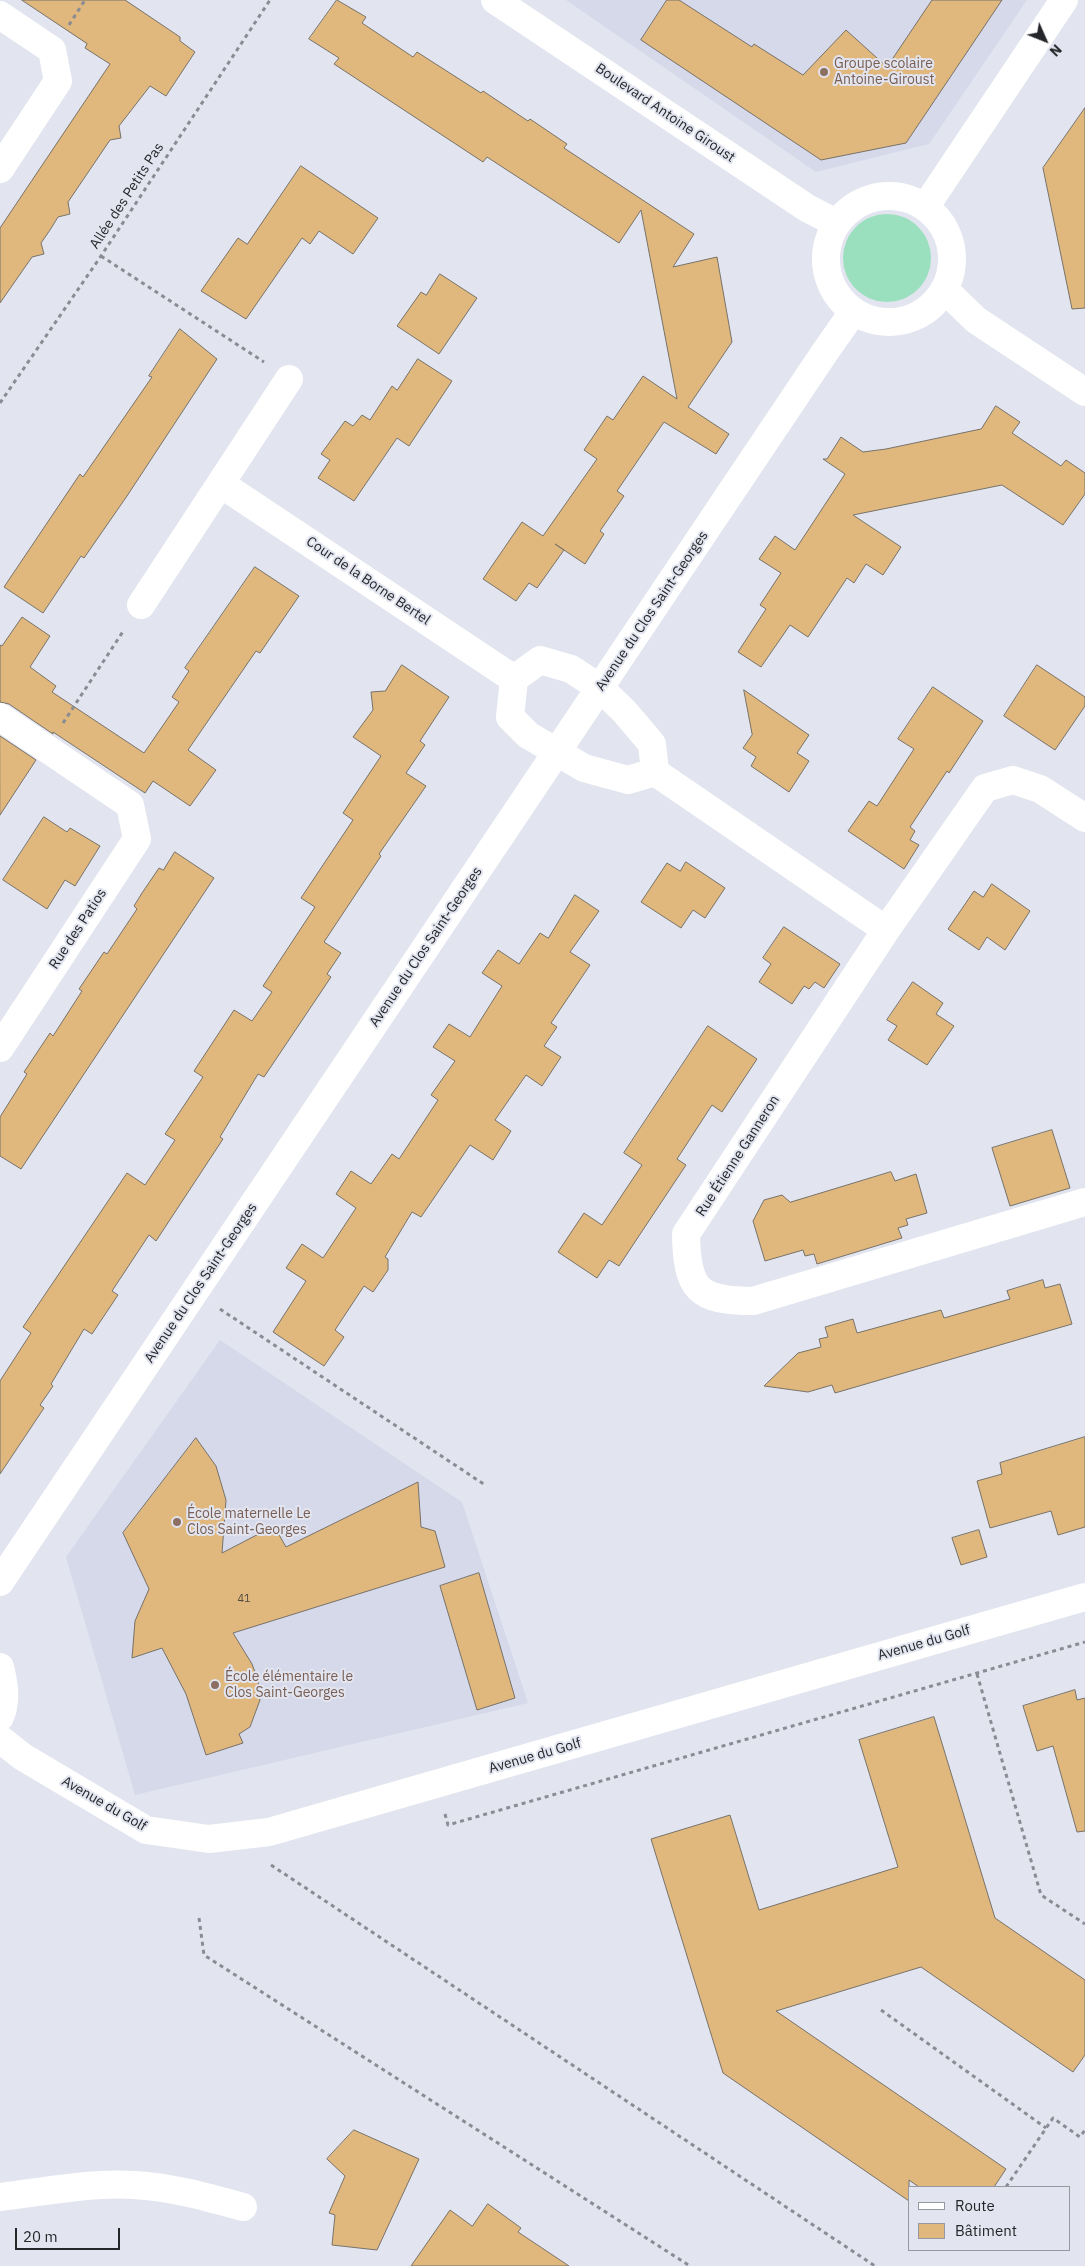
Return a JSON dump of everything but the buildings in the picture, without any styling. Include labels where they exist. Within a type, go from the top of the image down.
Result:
[{"type":"street","name":"Boulevard Antoine Giroust","points":[[495,0],[799,202],[836,223]]},
{"type":"street","points":[[926,206],[1064,0]]},
{"type":"street","points":[[0,16],[52,50],[58,81],[0,169]]},
{"type":"street","points":[[889,195],[909,198],[926,206],[940,221],[951,246],[953,255],[951,273],[945,290],[932,306],[914,318],[894,323],[873,321],[854,312],[839,299],[829,282],[825,262],[828,242],[836,223],[850,208],[869,199],[889,195]]},
{"type":"street","points":[[945,290],[976,320],[1085,392]]},
{"type":"street","name":"Avenue du Clos Saint-Georges","points":[[0,1582],[819,360],[854,312]]},
{"type":"street","points":[[141,605],[289,379]]},
{"type":"street","name":"Cour de la Borne Bertel","points":[[221,484],[514,679]]},
{"type":"street","points":[[655,772],[628,780],[584,768],[528,735],[510,717],[514,679],[540,660],[571,670],[600,688],[624,711],[652,744],[655,772],[886,930]]},
{"type":"street","points":[[0,717],[46,748]]},
{"type":"street","name":"Rue des Patios","points":[[3,1039],[137,839],[130,805],[46,748]]},
{"type":"street","name":"Rue Étienne Ganneron","points":[[1085,818],[1040,789],[1012,780],[984,788],[886,930],[686,1234],[686,1259],[691,1280],[710,1297],[729,1301],[752,1301],[1085,1202]]},
{"type":"street","name":"Avenue du Golf","points":[[0,1739],[23,1757],[146,1830],[208,1838],[269,1832],[1085,1597]]},
{"type":"street","points":[[0,1667],[5,1686],[3,1711],[0,1717]]},
{"type":"street","points":[[0,2198],[72,2188],[133,2184],[179,2190],[242,2207]]},
{"type":"path","name":"Allée des Petits Pas","points":[[0,403],[101,256],[270,0]]},
{"type":"path","points":[[101,256],[289,379]]},
{"type":"path","points":[[46,748],[141,605]]},
{"type":"path","points":[[194,1292],[485,1485]]},
{"type":"path","points":[[438,1784],[448,1825],[1085,1642]]},
{"type":"path","points":[[977,1674],[1040,1895],[1085,1924]]},
{"type":"path","points":[[266,1862],[875,2266]]},
{"type":"path","points":[[199,1918],[204,1955],[690,2266]]},
{"type":"path","points":[[881,2010],[1046,2128]]},
{"type":"path","points":[[1007,2186],[1053,2118],[1080,2137],[1085,2130]]},
{"type":"shaded area","name":"Groupe scolaire Antoine-Giroust","points":[[566,0],[1027,0],[929,144],[816,172]]},
{"type":"shaded area","points":[[220,1340],[462,1502],[528,1703],[135,1795],[66,1557]]},
{"type":"green space","points":[[887,214],[904,218],[918,227],[927,241],[931,258],[927,275],[918,289],[904,298],[887,302],[870,298],[856,289],[847,275],[843,258],[847,241],[856,227],[870,218]]},
{"type":"place","name":"Groupe scolaire Antoine-Giroust","points":[[824,72]]},
{"type":"place","name":"École maternelle Le Clos Saint-Georges","points":[[177,1522]]},
{"type":"place","name":"École élémentaire le Clos Saint-Georges","points":[[215,1685]]}]
